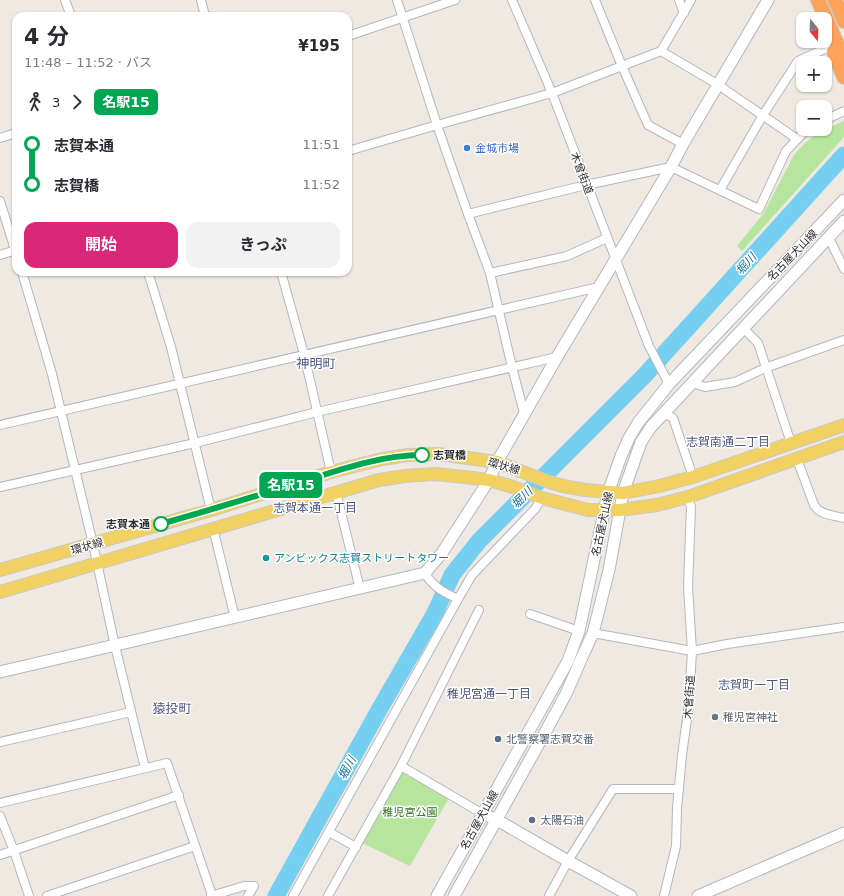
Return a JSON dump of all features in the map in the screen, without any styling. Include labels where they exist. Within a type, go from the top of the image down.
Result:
[{"type":"highway","points":[[812,0],[817,12]]},
{"type":"highway","points":[[818,0],[844,60]]},
{"type":"highway","points":[[828,0],[844,38]]},
{"type":"highway","points":[[836,0],[844,10]]},
{"type":"highway","points":[[836,0],[844,21]]},
{"type":"highway","points":[[832,48],[844,77]]},
{"type":"main road","points":[[0,672],[425,573],[442,553],[489,480],[497,462],[524,413],[598,287],[672,167],[683,144],[717,84],[768,0]]},
{"type":"main road","name":"名古屋犬山線","points":[[436,896],[568,661],[579,631],[608,493],[629,438],[666,379],[844,200]]},
{"type":"main road","name":"名古屋犬山線","points":[[454,896],[566,694],[593,633],[609,570],[623,493],[642,442],[651,427],[844,221]]},
{"type":"main road","name":"環状線","points":[[0,570],[211,510],[331,472],[382,459],[408,455],[438,454],[497,462],[549,482],[585,490],[623,493],[693,477],[844,425]]},
{"type":"main road","name":"環状線","points":[[0,592],[212,528],[379,480],[404,476],[435,474],[489,480],[539,497],[588,510],[620,510],[657,505],[688,496],[844,442]]},
{"type":"main road","points":[[483,814],[497,820],[631,896]]},
{"type":"main road","points":[[698,896],[844,833]]},
{"type":"street","points":[[65,0],[70,12]]},
{"type":"street","points":[[201,0],[204,12]]},
{"type":"street","points":[[397,0],[468,214],[490,273],[524,413]]},
{"type":"street","points":[[352,35],[455,0]]},
{"type":"street","name":"木曾街道","points":[[512,0],[552,94],[649,346],[666,379]]},
{"type":"street","points":[[595,0],[648,125],[683,144]]},
{"type":"street","points":[[679,0],[684,13]]},
{"type":"street","points":[[352,150],[552,94],[661,51],[691,0]]},
{"type":"street","points":[[720,190],[763,115],[798,61],[827,48]]},
{"type":"street","points":[[661,51],[717,84],[797,139]]},
{"type":"street","points":[[832,117],[844,112]]},
{"type":"street","points":[[0,138],[12,134]]},
{"type":"street","points":[[468,214],[586,185],[656,169],[672,167],[758,209],[786,151],[800,136]]},
{"type":"street","points":[[0,201],[12,238]]},
{"type":"street","points":[[490,273],[568,256],[607,238]]},
{"type":"street","points":[[829,238],[844,269]]},
{"type":"street","points":[[0,255],[12,252]]},
{"type":"street","points":[[23,276],[52,374],[145,768]]},
{"type":"street","points":[[149,276],[170,347],[211,510]]},
{"type":"street","points":[[282,276],[304,354],[331,472]]},
{"type":"street","points":[[0,425],[598,287]]},
{"type":"street","points":[[744,329],[758,343],[791,443]]},
{"type":"street","points":[[692,383],[706,387],[735,382],[765,368],[844,340]]},
{"type":"street","points":[[0,487],[195,443],[317,412],[557,357]]},
{"type":"street","points":[[664,413],[673,418],[693,477]]},
{"type":"street","points":[[797,459],[817,510],[822,513],[844,518]]},
{"type":"street","points":[[336,492],[360,589]]},
{"type":"street","name":"木曾街道","points":[[664,896],[676,846],[677,808],[682,755],[689,710],[692,651],[688,587],[691,507],[688,496]]},
{"type":"street","points":[[293,896],[455,597],[472,575],[535,509],[539,497]]},
{"type":"street","points":[[212,528],[235,618]]},
{"type":"street","points":[[425,573],[430,583],[455,597]]},
{"type":"street","points":[[328,896],[401,766],[479,610]]},
{"type":"street","points":[[530,614],[579,631]]},
{"type":"street","points":[[593,633],[692,651],[801,632],[844,627]]},
{"type":"street","points":[[0,742],[131,712]]},
{"type":"street","points":[[0,803],[167,763],[212,896],[244,886],[254,886],[248,896]]},
{"type":"street","points":[[401,766],[483,814]]},
{"type":"street","points":[[549,896],[568,861],[614,789],[679,789]]},
{"type":"street","points":[[0,855],[178,795]]},
{"type":"street","points":[[0,816],[14,851],[29,896]]},
{"type":"street","points":[[329,832],[356,847]]},
{"type":"street","points":[[47,896],[195,846]]},
{"type":"green space","points":[[844,121],[844,137],[742,251],[737,246],[763,214],[794,155],[814,136],[832,136],[832,126]]},
{"type":"green space","name":"稚児宮公園","points":[[405,772],[449,798],[410,866],[362,843],[400,773]]},
{"type":"waterway","name":"堀川","points":[[276,896],[379,710],[435,613],[452,575],[479,541],[645,375],[844,155]]},
{"type":"bus line","name":"名駅15","points":[[161,524],[211,510],[331,472],[382,459],[408,455],[422,455]]},
{"type":"place","name":"金城市場","points":[[467,148]]},
{"type":"place","name":"志賀橋","points":[[422,455]]},
{"type":"place","name":"志賀本通","points":[[161,524]]},
{"type":"place","name":"アンビックス志賀ストリートタワー","points":[[266,558]]},
{"type":"place","name":"稚児宮神社","points":[[715,717]]},
{"type":"place","name":"北警察署志賀交番","points":[[498,739]]},
{"type":"place","name":"太陽石油","points":[[532,820]]},
{"type":"district","name":"神明町","points":[[316,363]]},
{"type":"district","name":"志賀南通二丁目","points":[[728,442]]},
{"type":"district","name":"志賀本通一丁目","points":[[315,508]]},
{"type":"district","name":"志賀町一丁目","points":[[754,685]]},
{"type":"district","name":"稚児宮通一丁目","points":[[489,694]]},
{"type":"district","name":"猿投町","points":[[172,708]]}]
